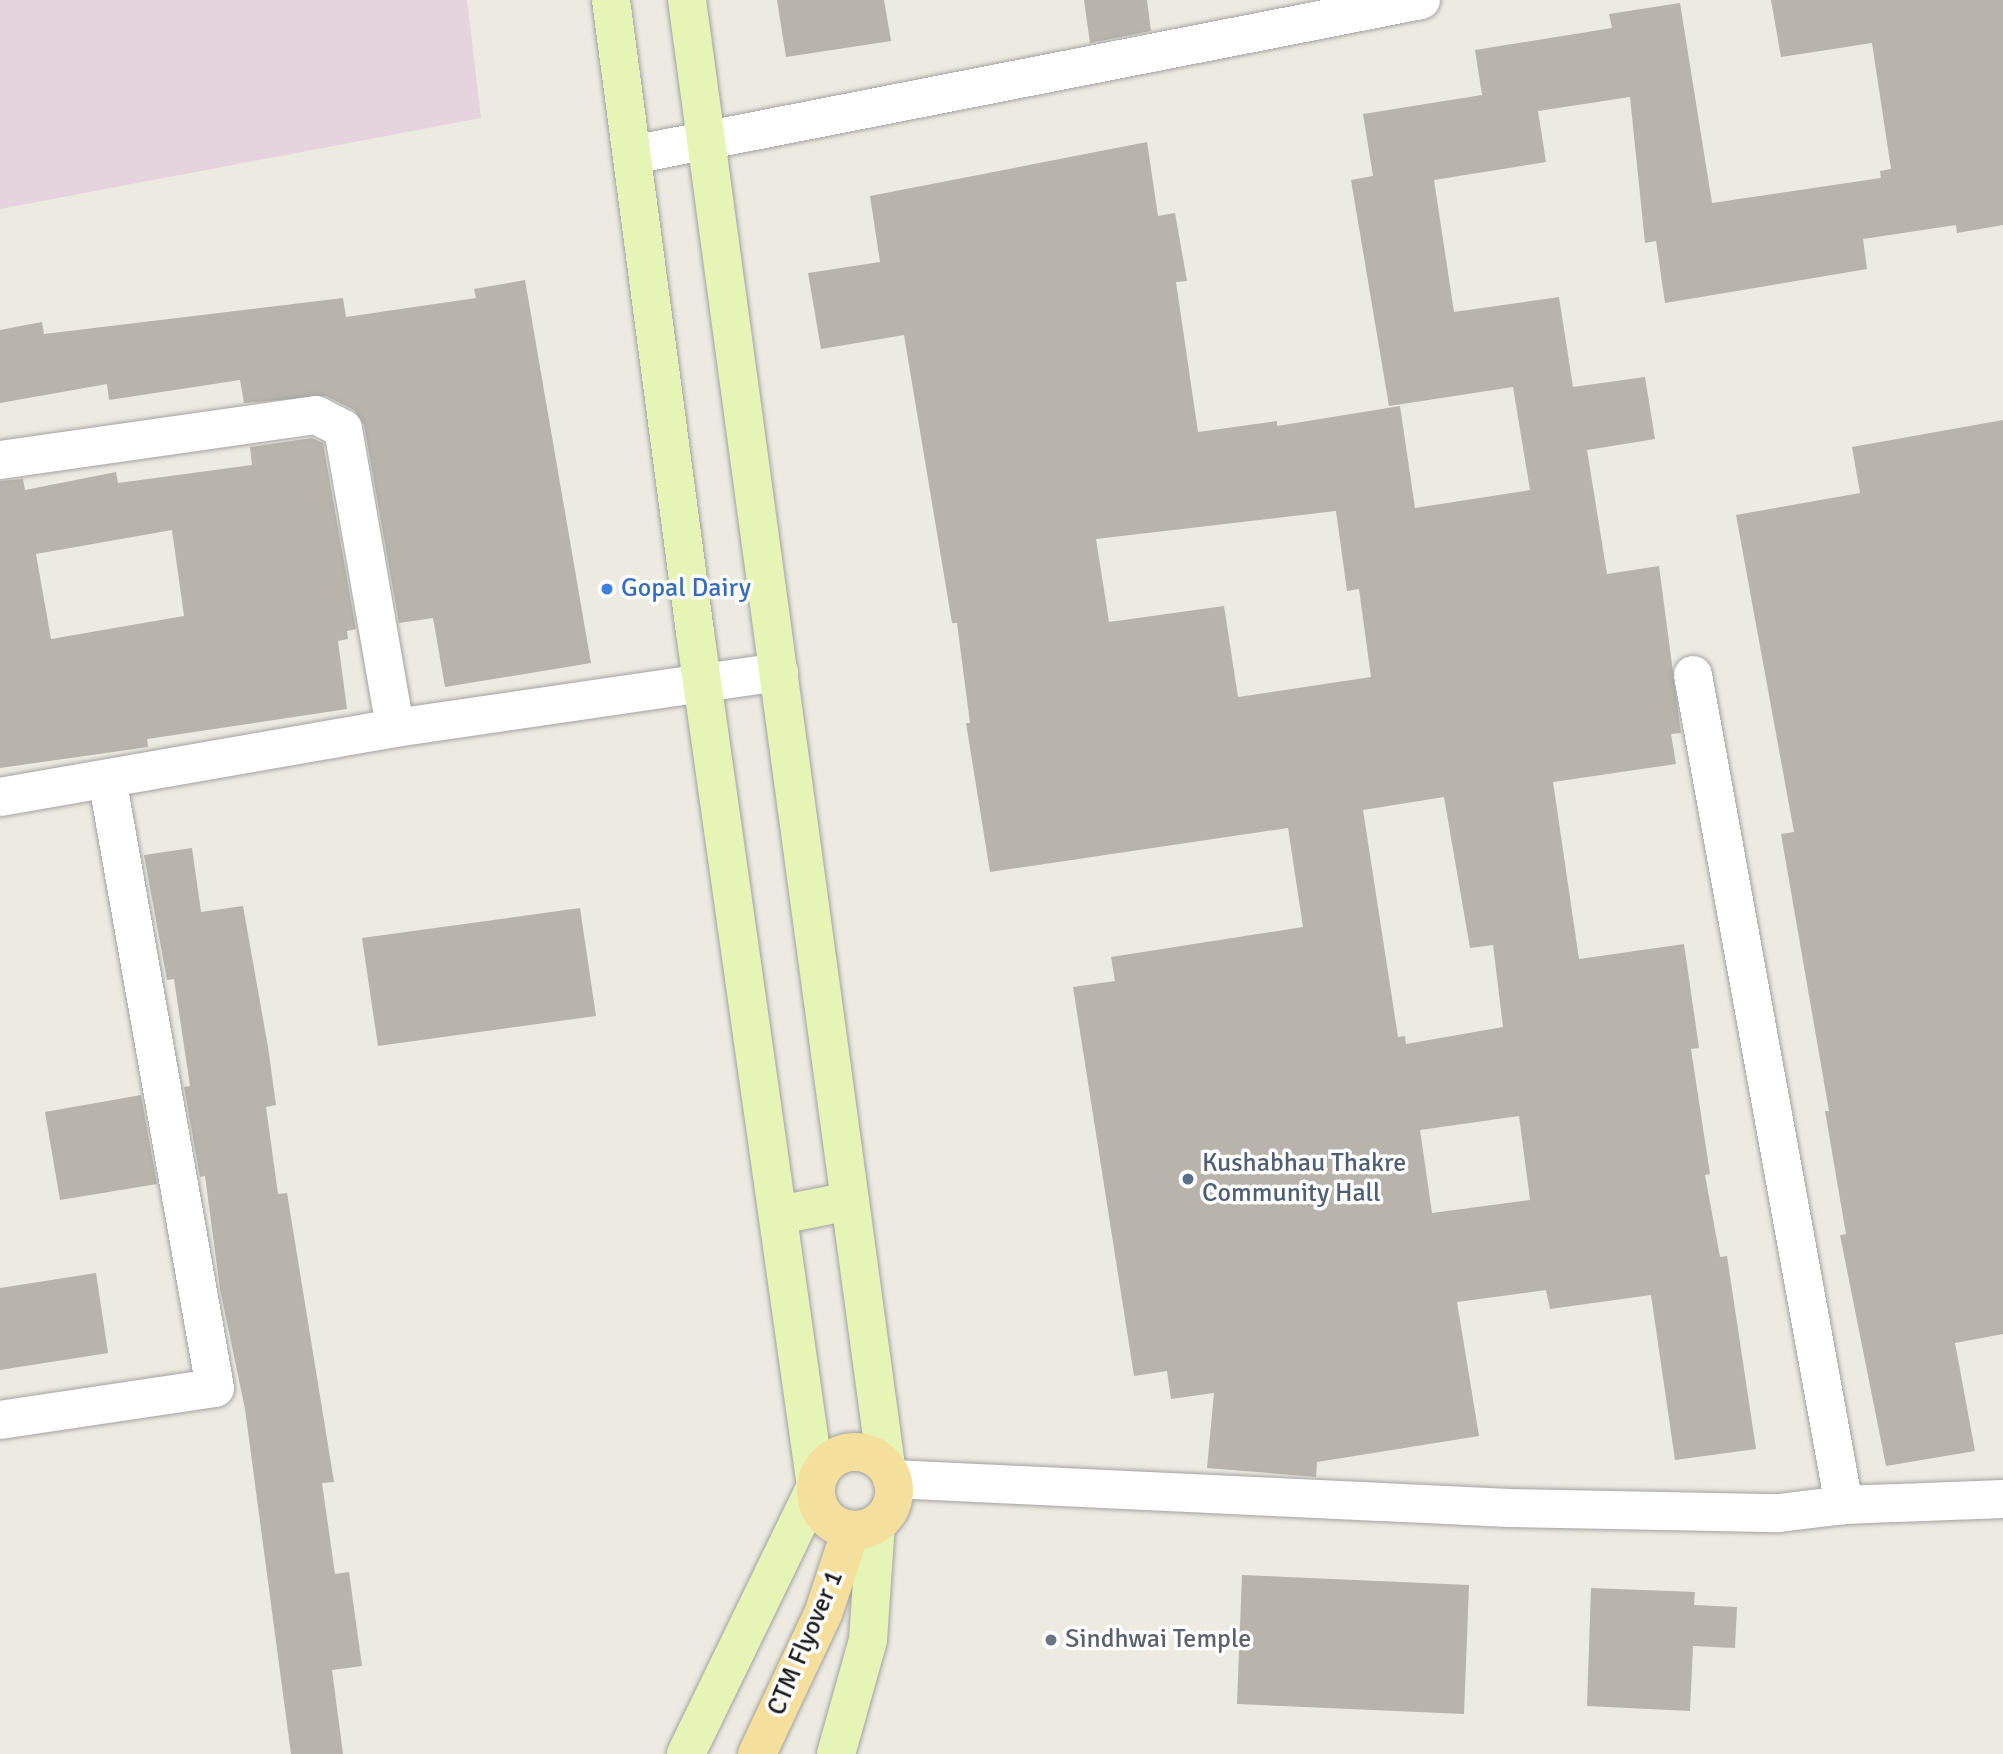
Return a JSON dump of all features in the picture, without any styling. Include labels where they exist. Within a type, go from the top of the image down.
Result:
[{"type":"main road","points":[[611,0],[702,685],[816,1486],[821,1511],[829,1521],[864,1527],[891,1505],[889,1473],[687,0]]},
{"type":"main road","points":[[779,1215],[850,1201]]},
{"type":"main road","points":[[686,1754],[828,1462],[850,1452],[864,1452],[889,1473]]},
{"type":"main road","points":[[836,1754],[868,1640],[864,1527]]},
{"type":"main road","name":"CTM Flyover 1","points":[[759,1749],[864,1527]]},
{"type":"street","points":[[632,155],[1421,0]]},
{"type":"street","points":[[0,460],[316,415],[343,429],[395,727]]},
{"type":"street","points":[[0,797],[395,727],[779,672]]},
{"type":"street","points":[[1693,675],[1844,1505]]},
{"type":"street","points":[[0,1420],[215,1388],[107,778]]},
{"type":"street","points":[[889,1473],[1509,1508],[1779,1513],[1844,1505],[2003,1499]]},
{"type":"shaded area","points":[[0,0],[467,0],[481,118],[0,209]]},
{"type":"building","points":[[777,0],[884,0],[891,41],[786,57]]},
{"type":"building","points":[[1084,0],[1147,0],[1151,31],[1090,43]]},
{"type":"building","points":[[1771,0],[2003,0],[2003,225],[1957,233],[1956,225],[1863,239],[1867,269],[1665,303],[1656,241],[1645,243],[1630,97],[1538,111],[1546,162],[1434,180],[1454,312],[1559,297],[1573,387],[1645,377],[1655,439],[1587,450],[1607,574],[1659,566],[1681,733],[1671,734],[1676,764],[1553,782],[1579,959],[1684,944],[1699,1048],[1691,1049],[1710,1174],[1705,1175],[1720,1257],[1727,1256],[1756,1449],[1675,1460],[1651,1295],[1550,1309],[1546,1290],[1457,1302],[1479,1436],[1317,1462],[1316,1477],[1207,1468],[1214,1393],[1171,1399],[1167,1371],[1134,1376],[1073,987],[1115,981],[1111,957],[1303,927],[1288,828],[990,872],[966,723],[970,723],[957,623],[952,623],[904,335],[821,349],[808,273],[880,262],[870,196],[1147,142],[1158,216],[1175,213],[1187,281],[1176,282],[1198,432],[1277,421],[1277,426],[1400,406],[1415,508],[1530,490],[1513,387],[1389,406],[1351,180],[1373,176],[1363,114],[1482,95],[1475,50],[1612,28],[1609,14],[1680,3],[1712,203],[1881,178],[1880,171],[1891,169],[1872,43],[1781,57]],"holes":[[[1336,511],[1347,591],[1359,589],[1371,677],[1238,697],[1224,606],[1109,622],[1096,539]],[[1444,797],[1470,948],[1493,945],[1503,1027],[1406,1044],[1405,1036],[1398,1037],[1363,810]],[[1519,1116],[1530,1200],[1432,1213],[1420,1130]]]},
{"type":"building","points":[[525,280],[591,663],[445,687],[433,618],[399,623],[364,425],[354,410],[326,396],[244,403],[240,380],[109,400],[107,384],[0,403],[0,330],[42,322],[44,334],[343,298],[346,317],[476,298],[474,289]]},
{"type":"building","points":[[2003,420],[2003,1334],[1955,1343],[1975,1451],[1886,1466],[1840,1235],[1846,1234],[1825,1111],[1829,1111],[1781,834],[1794,832],[1736,515],[1860,493],[1852,447]]},
{"type":"building","points":[[312,438],[323,443],[356,629],[347,631],[348,639],[338,641],[347,709],[147,739],[148,747],[0,768],[0,481],[23,479],[25,490],[116,472],[118,483],[252,465],[250,447]],"holes":[[[172,530],[184,616],[51,639],[36,554]]]},
{"type":"building","points":[[192,848],[201,912],[243,906],[268,1047],[276,1105],[266,1107],[278,1194],[287,1193],[334,1482],[322,1483],[335,1574],[349,1572],[362,1666],[332,1670],[343,1754],[291,1754],[245,1409],[220,1289],[205,1176],[200,1177],[184,1087],[190,1086],[174,979],[167,980],[144,855]]},
{"type":"building","points":[[580,908],[596,1016],[378,1046],[362,938]]},
{"type":"building","points":[[141,1095],[157,1184],[60,1200],[45,1112]]},
{"type":"building","points":[[96,1273],[108,1353],[0,1370],[0,1288]]},
{"type":"building","points":[[1242,1575],[1469,1585],[1464,1714],[1237,1704]]},
{"type":"building","points":[[1591,1588],[1695,1592],[1694,1605],[1737,1607],[1735,1648],[1693,1646],[1690,1711],[1587,1706]]},
{"type":"place","name":"Gopal Dairy","points":[[607,589]]},
{"type":"place","name":"Kushabhau Thakre Community Hall","points":[[1188,1179]]},
{"type":"place","name":"Sindhwai Temple","points":[[1051,1640]]}]
